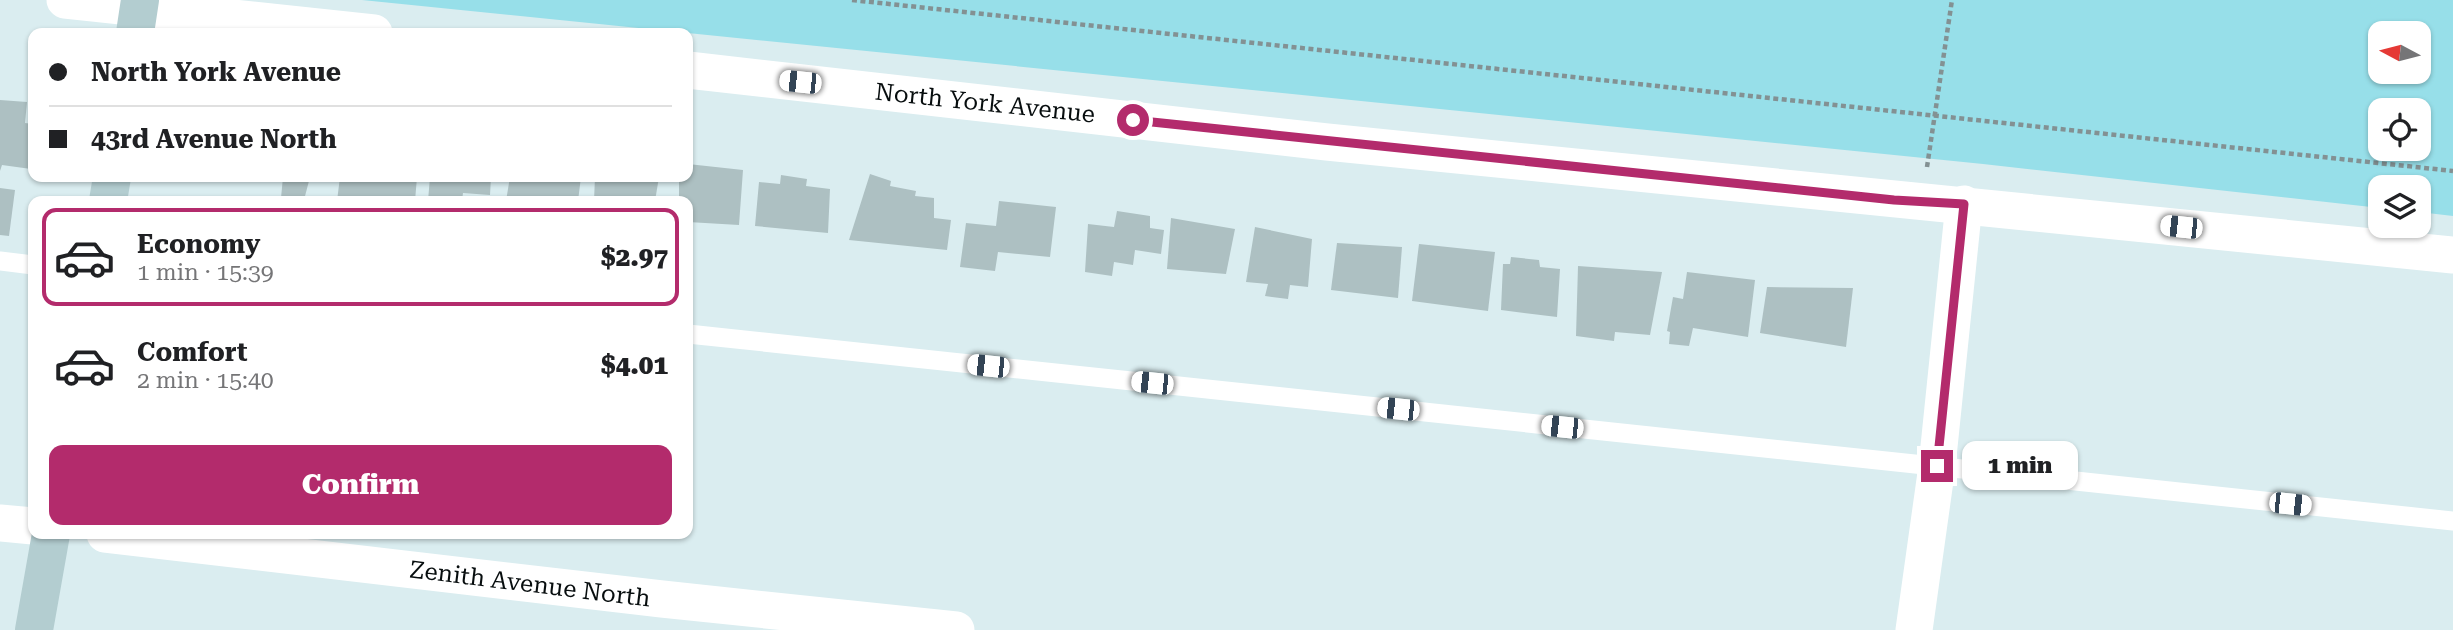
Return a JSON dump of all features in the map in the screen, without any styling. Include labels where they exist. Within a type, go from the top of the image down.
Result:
[{"type":"street","points":[[65,0],[138,14],[312,28]]},
{"type":"street","name":"North York Avenue","points":[[693,70],[1326,142],[2453,255]]},
{"type":"street","points":[[1914,630],[1937,466],[1964,204]]},
{"type":"street","points":[[0,523],[28,526]]},
{"type":"street","points":[[34,630],[50,539]]},
{"type":"street","name":"Zenith Avenue North","points":[[148,539],[956,630]]},
{"type":"lane","points":[[0,261],[28,264]]},
{"type":"lane","points":[[693,335],[2453,522]]},
{"type":"path","points":[[852,0],[1934,118],[2453,171]]},
{"type":"path","points":[[1922,202],[1952,0]]},
{"type":"shaded area","points":[[362,0],[2453,0],[2453,216],[2431,213],[2431,175],[2368,175],[2368,207],[1983,164],[693,33],[693,28],[639,28]]},
{"type":"building","points":[[0,100],[27,102],[25,123],[28,123],[28,169],[2,165],[0,171]]},
{"type":"building","points":[[693,165],[743,170],[739,225],[693,222],[693,196],[679,196],[679,182],[693,182]]},
{"type":"building","points":[[870,174],[891,181],[890,186],[916,191],[915,196],[934,198],[934,218],[951,220],[947,250],[849,240]]},
{"type":"building","points":[[781,175],[807,179],[806,186],[830,189],[828,233],[755,226],[759,182],[780,184]]},
{"type":"building","points":[[283,182],[309,182],[305,196],[281,196]]},
{"type":"building","points":[[339,182],[417,182],[415,196],[338,196]]},
{"type":"building","points":[[430,182],[491,182],[490,195],[463,193],[463,196],[428,196]]},
{"type":"building","points":[[509,182],[580,182],[579,196],[507,196]]},
{"type":"building","points":[[595,182],[658,182],[656,196],[594,196]]},
{"type":"building","points":[[0,188],[15,190],[9,236],[0,235]]},
{"type":"building","points":[[999,201],[1056,207],[1050,257],[998,252],[995,271],[960,267],[966,223],[996,226]]},
{"type":"building","points":[[1117,211],[1150,216],[1150,228],[1164,230],[1161,254],[1135,250],[1133,265],[1114,262],[1112,276],[1085,272],[1088,224],[1114,227]]},
{"type":"building","points":[[1171,218],[1235,229],[1226,274],[1167,269]]},
{"type":"building","points":[[1255,227],[1312,239],[1308,287],[1290,285],[1288,299],[1265,296],[1268,284],[1246,282]]},
{"type":"building","points":[[1337,243],[1402,247],[1398,298],[1331,290]]},
{"type":"building","points":[[1419,244],[1495,252],[1488,311],[1412,301]]},
{"type":"building","points":[[1511,257],[1539,260],[1540,267],[1560,269],[1557,317],[1501,310],[1503,264],[1510,264]]},
{"type":"building","points":[[1578,266],[1662,272],[1650,335],[1615,332],[1614,341],[1576,336]]},
{"type":"building","points":[[1687,272],[1755,280],[1748,337],[1693,328],[1689,346],[1669,344],[1670,332],[1667,331],[1673,297],[1683,299]]},
{"type":"building","points":[[1767,287],[1853,288],[1846,347],[1760,333]]},
{"type":"route","points":[[1133,120],[1894,200],[1964,204],[1937,466]]}]
